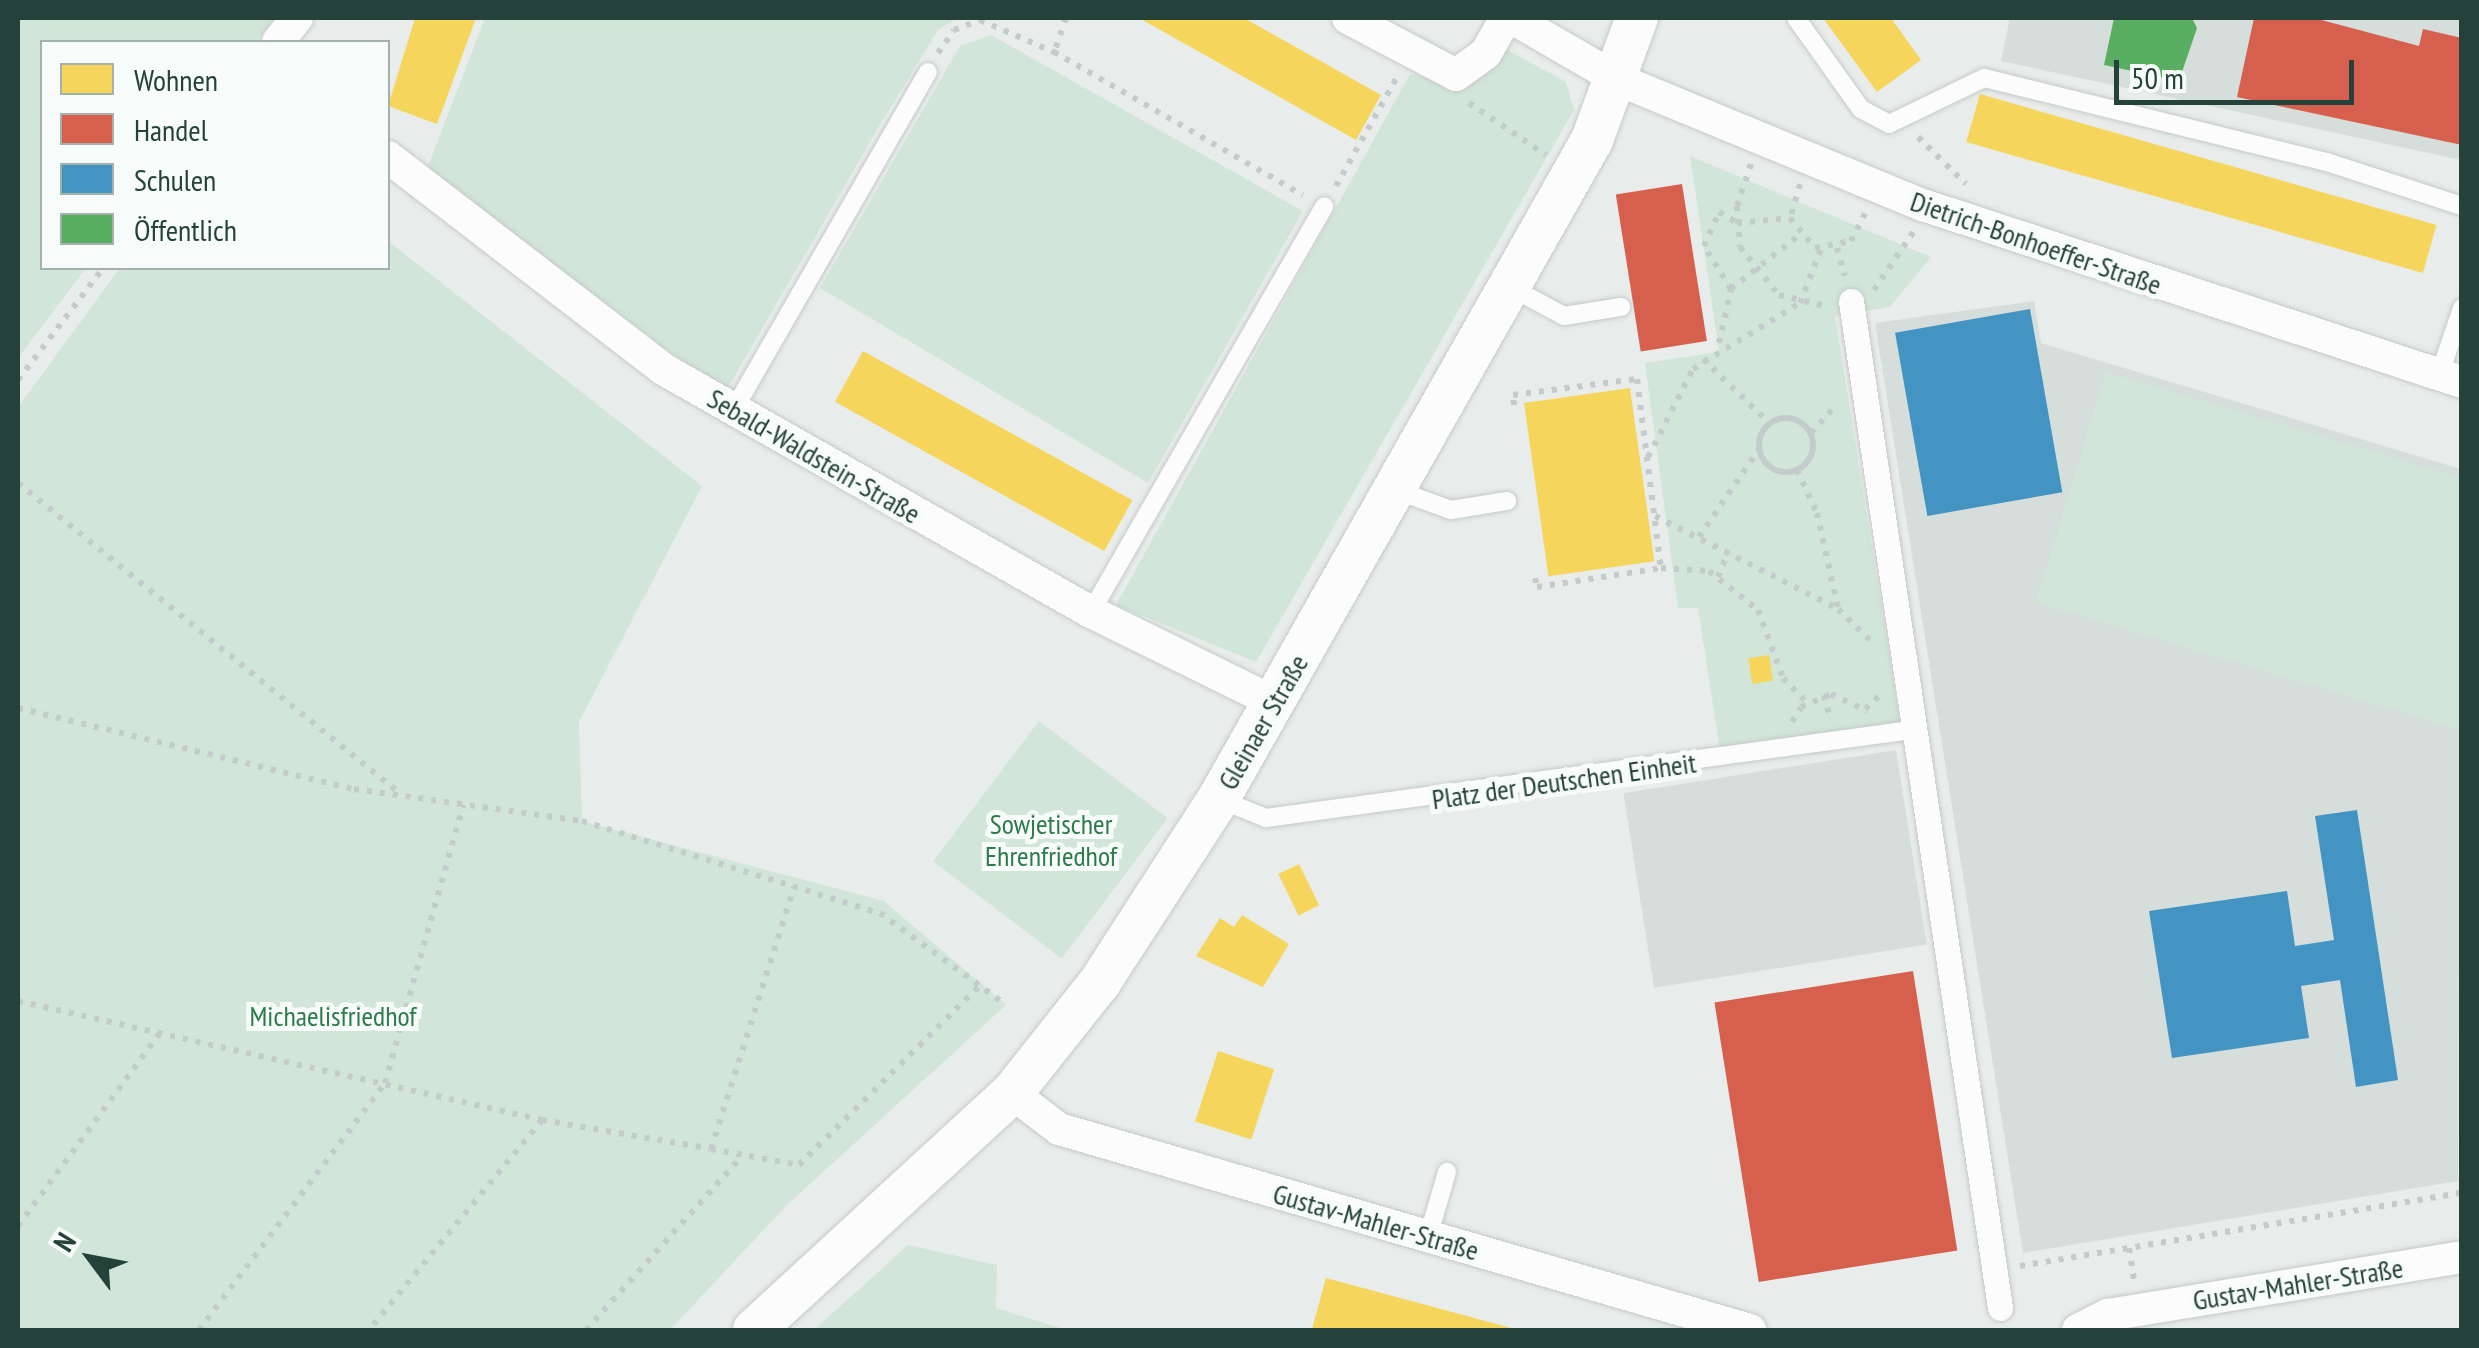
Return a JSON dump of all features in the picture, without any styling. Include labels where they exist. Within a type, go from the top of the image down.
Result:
[{"type":"street","points":[[280,40],[297,18]]},
{"type":"street","points":[[1348,18],[1456,75],[1486,52],[1509,18]]},
{"type":"street","name":"Dietrich-Bonhoeffer-Straße","points":[[1509,18],[1619,80],[1923,205],[2450,379]]},
{"type":"street","name":"Gleinaer Straße","points":[[754,1330],[1012,1093],[1100,982],[1219,798],[1510,287],[1619,80],[1637,18]]},
{"type":"street","name":"Sebald-Waldstein-Straße","points":[[390,159],[663,369],[1092,612],[1274,702]]},
{"type":"street","points":[[1851,301],[1911,730],[2000,1308]]},
{"type":"street","name":"Gustav-Mahler-Straße","points":[[1012,1093],[1059,1129],[1750,1330]]},
{"type":"street","name":"Gustav-Mahler-Straße","points":[[2078,1330],[2108,1315],[2462,1256]]},
{"type":"lane","points":[[1796,18],[1861,109],[1890,124],[1984,78],[2328,162],[2462,206]]},
{"type":"lane","points":[[733,412],[928,72]]},
{"type":"lane","points":[[1092,612],[1324,206]]},
{"type":"lane","points":[[1510,287],[1564,316],[1622,307]]},
{"type":"lane","points":[[2450,379],[2462,308]]},
{"type":"lane","points":[[1395,490],[1451,510],[1507,500]]},
{"type":"lane","name":"Platz der Deutschen Einheit","points":[[1219,798],[1266,818],[1911,730]]},
{"type":"lane","points":[[1428,1237],[1447,1172]]},
{"type":"path","points":[[1054,52],[1066,18]]},
{"type":"path","points":[[928,72],[954,30],[980,20],[1054,52],[1324,206],[1411,53]]},
{"type":"path","points":[[1456,75],[1467,102],[1573,173]]},
{"type":"path","points":[[1760,139],[1737,224],[1752,270],[1800,303]]},
{"type":"path","points":[[1810,159],[1790,218],[1798,236],[1822,249],[1850,241],[1876,186]]},
{"type":"path","points":[[1647,460],[1672,397],[1719,344],[1800,303],[1851,301],[1887,280],[1923,205]]},
{"type":"path","points":[[1731,289],[1704,246],[1719,212],[1737,224],[1790,218]]},
{"type":"path","points":[[1719,344],[1731,289],[1798,236]]},
{"type":"path","points":[[1800,303],[1822,249]]},
{"type":"path","points":[[18,380],[101,270]]},
{"type":"path","points":[[1703,359],[1770,423]]},
{"type":"path","points":[[1514,404],[1513,396],[1608,378],[1637,379],[1661,568]]},
{"type":"path","points":[[1699,537],[1759,449],[1770,423],[1788,417],[1811,433],[1814,450],[1796,470]]},
{"type":"path","points":[[1759,449],[1773,469],[1796,470]]},
{"type":"path","points":[[1796,470],[1817,513],[1838,609]]},
{"type":"path","points":[[18,483],[403,796]]},
{"type":"path","points":[[1655,516],[1838,609],[1903,673]]},
{"type":"path","points":[[1718,577],[1728,552]]},
{"type":"path","points":[[1535,578],[1537,587],[1661,568],[1718,577],[1758,610],[1783,678],[1807,703]]},
{"type":"path","points":[[1824,695],[1831,723]]},
{"type":"path","points":[[1789,748],[1792,720],[1807,703],[1824,695],[1858,702],[1878,735]]},
{"type":"path","points":[[18,708],[403,796],[582,821],[880,913],[1006,1005]]},
{"type":"path","points":[[199,1330],[385,1083],[464,804]]},
{"type":"path","points":[[711,1148],[794,886]]},
{"type":"path","points":[[18,1000],[542,1120],[799,1165],[979,986]]},
{"type":"path","points":[[18,1226],[162,1030]]},
{"type":"path","points":[[369,1330],[542,1120]]},
{"type":"path","points":[[586,1330],[742,1156]]},
{"type":"path","points":[[1994,1270],[2462,1193]]},
{"type":"path","points":[[2129,1248],[2132,1266]]},
{"type":"shaded area","points":[[2010,18],[2461,18],[2461,160],[2001,61]]},
{"type":"shaded area","points":[[2034,301],[2041,343],[2461,469],[2458,1181],[2023,1253],[1875,323]]},
{"type":"shaded area","points":[[1896,750],[1927,945],[1654,988],[1623,793]]},
{"type":"green space","points":[[18,18],[275,18],[258,40],[40,40],[40,270],[84,270],[18,358]]},
{"type":"green space","points":[[485,18],[958,18],[938,30],[725,393],[427,169]]},
{"type":"green space","points":[[991,35],[1303,211],[1148,483],[820,288],[960,46]]},
{"type":"green space","points":[[1504,48],[1566,82],[1574,110],[1256,662],[1116,605],[1410,74],[1456,85]]},
{"type":"green space","points":[[1690,156],[1931,257],[1890,307],[1835,316],[1900,723],[1720,751],[1698,608],[1678,608],[1645,363],[1719,352]]},
{"type":"green space","name":"Michaelisfriedhof","points":[[390,243],[702,486],[579,722],[582,821],[884,901],[1006,1005],[787,1205],[670,1330],[18,1330],[18,407],[119,270],[390,270]]},
{"type":"green space","points":[[2106,372],[2461,478],[2461,730],[2036,602]]},
{"type":"green space","name":"Sowjetischer Ehrenfriedhof","points":[[1039,721],[1168,818],[1062,958],[933,862]]},
{"type":"green space","points":[[908,1245],[997,1265],[996,1308],[1067,1330],[814,1330]]},
{"type":"building: Wohnen","points":[[415,18],[476,18],[437,124],[390,107]]},
{"type":"building: Wohnen","points":[[1139,18],[1244,18],[1381,95],[1356,140]]},
{"type":"building: Wohnen","points":[[1823,18],[1891,18],[1921,60],[1877,92]]},
{"type":"building: Wohnen","points":[[1980,94],[2437,225],[2423,273],[1966,142]]},
{"type":"building: Wohnen","points":[[863,351],[1132,500],[1104,551],[835,402]]},
{"type":"building: Wohnen","points":[[1630,388],[1654,561],[1548,576],[1524,403]]},
{"type":"building: Wohnen","points":[[1769,655],[1773,681],[1752,684],[1748,658]]},
{"type":"building: Wohnen","points":[[1299,864],[1319,905],[1298,915],[1278,874]]},
{"type":"building: Wohnen","points":[[1242,915],[1289,944],[1263,987],[1196,956],[1220,918],[1234,927]]},
{"type":"building: Wohnen","points":[[1218,1051],[1274,1069],[1251,1140],[1195,1121]]},
{"type":"building: Wohnen","points":[[1326,1278],[1515,1329],[1515,1330],[1312,1329]]},
{"type":"building: Handel","points":[[2254,18],[2314,18],[2419,46],[2423,29],[2462,38],[2462,145],[2237,97]]},
{"type":"building: Handel","points":[[1682,184],[1707,341],[1641,352],[1616,194]]},
{"type":"building: Handel","points":[[1913,971],[1957,1251],[1759,1282],[1714,1002]]},
{"type":"building: Schulen","points":[[2030,309],[2062,492],[1927,516],[1895,333]]},
{"type":"building: Schulen","points":[[2357,810],[2398,1080],[2356,1087],[2340,980],[2301,986],[2309,1038],[2172,1058],[2149,911],[2287,891],[2295,946],[2334,940],[2315,816]]},
{"type":"building: Öffentlich","points":[[2114,18],[2192,18],[2197,28],[2179,81],[2104,65]]}]
